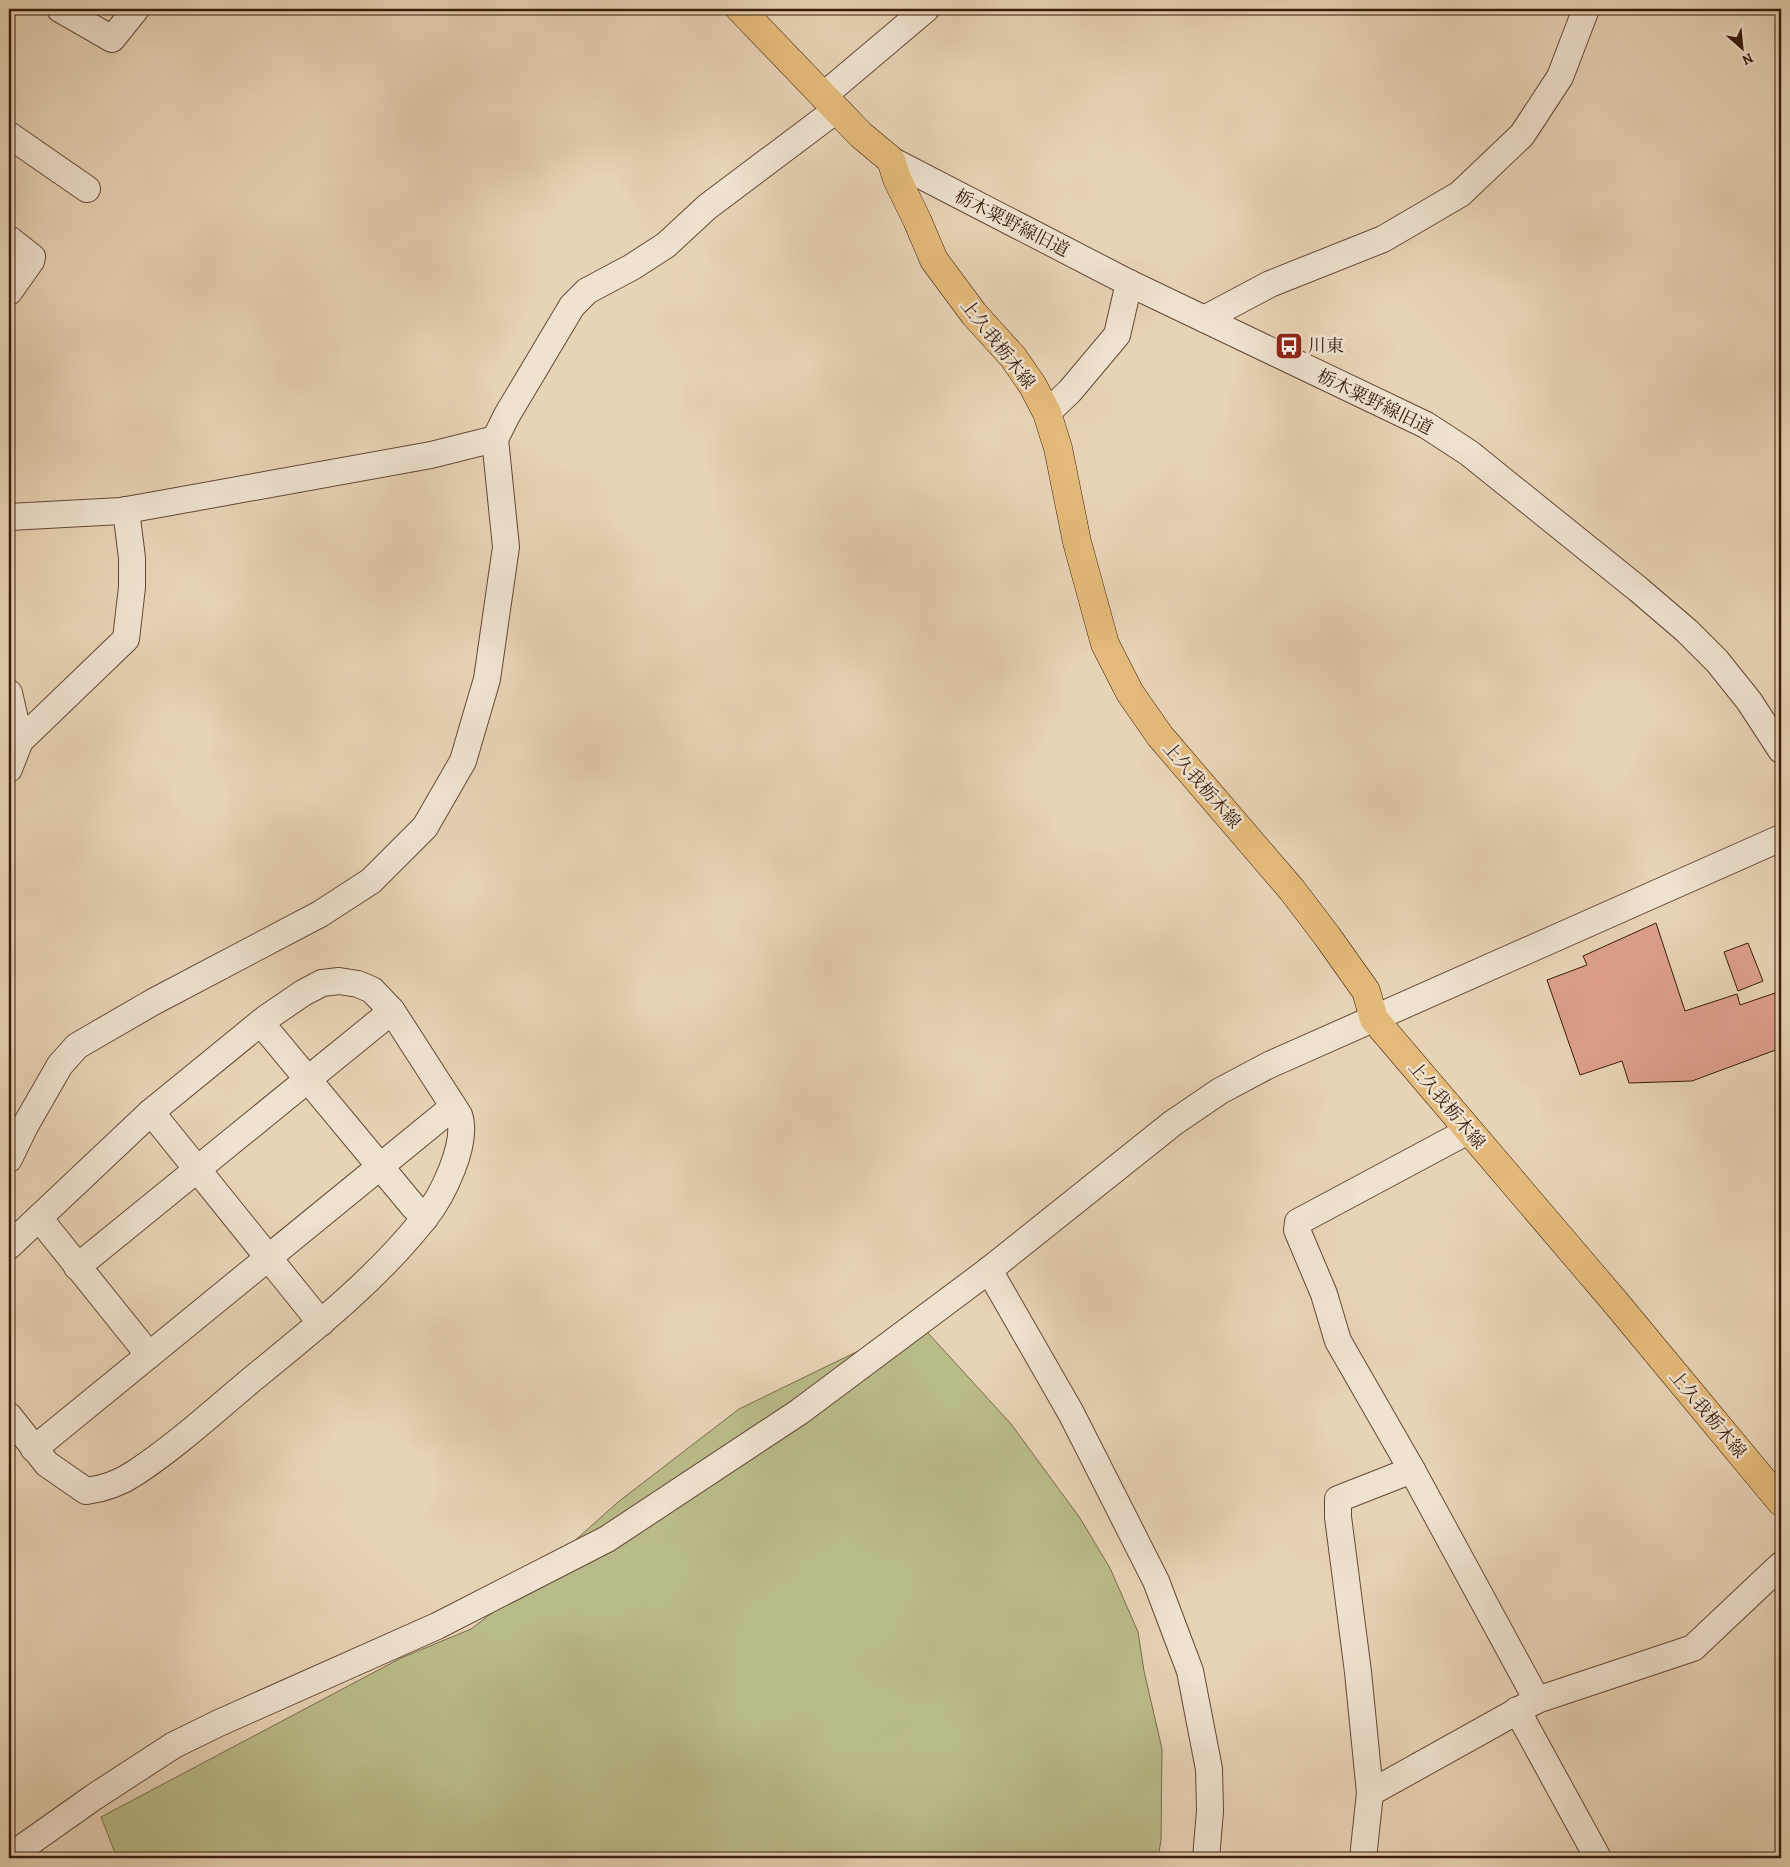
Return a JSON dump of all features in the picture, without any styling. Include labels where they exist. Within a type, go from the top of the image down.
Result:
[{"type":"main road","points":[[740,9],[861,135],[891,160]]},
{"type":"main road","name":"上久我栃木線","points":[[891,160],[896,179],[917,220],[934,260],[974,314],[1013,357],[1047,413],[1058,448],[1077,542],[1105,644],[1130,693],[1160,736],[1292,890],[1332,943],[1366,991],[1374,1018],[1616,1303],[1781,1502]]},
{"type":"street","points":[[60,9],[112,39],[136,9]]},
{"type":"street","points":[[9,1159],[25,1126],[60,1065],[77,1046],[153,1002],[320,914],[371,881],[425,827],[463,761],[487,679],[506,547],[495,438],[558,328],[572,306],[587,291],[632,267],[666,245],[830,103],[926,9]]},
{"type":"street","points":[[1204,319],[1270,284],[1383,239],[1460,194],[1522,136],[1560,76],[1586,9]]},
{"type":"street","points":[[9,136],[87,188]]},
{"type":"street","name":"栃木粟野線旧道","points":[[891,160],[1129,282],[1426,425],[1469,453],[1687,631],[1717,661],[1749,701],[1781,750]]},
{"type":"street","points":[[9,239],[32,257],[9,292]]},
{"type":"street","points":[[1047,413],[1070,391],[1117,335],[1129,282]]},
{"type":"street","points":[[9,517],[126,510],[431,456],[495,438]]},
{"type":"street","points":[[9,769],[20,741],[126,639],[132,588],[132,558],[126,510]]},
{"type":"street","points":[[10,703],[20,741]]},
{"type":"street","points":[[9,1856],[94,1797],[174,1745],[436,1626],[607,1539],[799,1412],[989,1270],[1173,1122],[1220,1091],[1269,1065],[1781,838]]},
{"type":"street","points":[[9,1246],[151,1112],[261,1022],[303,993],[322,983],[339,981],[358,984],[372,990],[392,1011],[462,1124],[458,1154],[442,1189],[425,1218],[379,1269],[321,1323],[181,1439],[134,1474],[102,1489],[86,1491],[46,1464],[9,1416]]},
{"type":"street","points":[[77,1267],[392,1011]]},
{"type":"street","points":[[261,1022],[413,1206],[425,1218]]},
{"type":"street","points":[[34,1449],[453,1107]]},
{"type":"street","points":[[151,1112],[321,1323]]},
{"type":"street","points":[[1468,1131],[1298,1222],[1297,1230],[1324,1294],[1338,1341],[1412,1470],[1527,1705],[1598,1858]]},
{"type":"street","points":[[39,1218],[148,1355]]},
{"type":"street","points":[[989,1270],[1071,1413],[1156,1580],[1190,1671],[1209,1769],[1210,1811],[1206,1858]]},
{"type":"street","points":[[1363,1858],[1370,1793],[1358,1672],[1338,1517],[1338,1499],[1412,1470]]},
{"type":"street","points":[[1370,1793],[1527,1705],[1693,1648],[1781,1565]]},
{"type":"green space","points":[[918,1322],[1011,1424],[1080,1518],[1110,1568],[1138,1632],[1144,1671],[1162,1749],[1161,1840],[1158,1858],[117,1858],[101,1817],[401,1658],[471,1629],[505,1603],[618,1502],[739,1409]]},
{"type":"building","points":[[1656,923],[1685,1011],[1737,994],[1740,1005],[1781,991],[1781,1048],[1692,1081],[1629,1083],[1622,1061],[1580,1075],[1547,980],[1587,965],[1583,956]]},
{"type":"building","points":[[1748,943],[1763,981],[1738,991],[1724,952]]},
{"type":"place","name":"川東","points":[[1289,346]]}]
